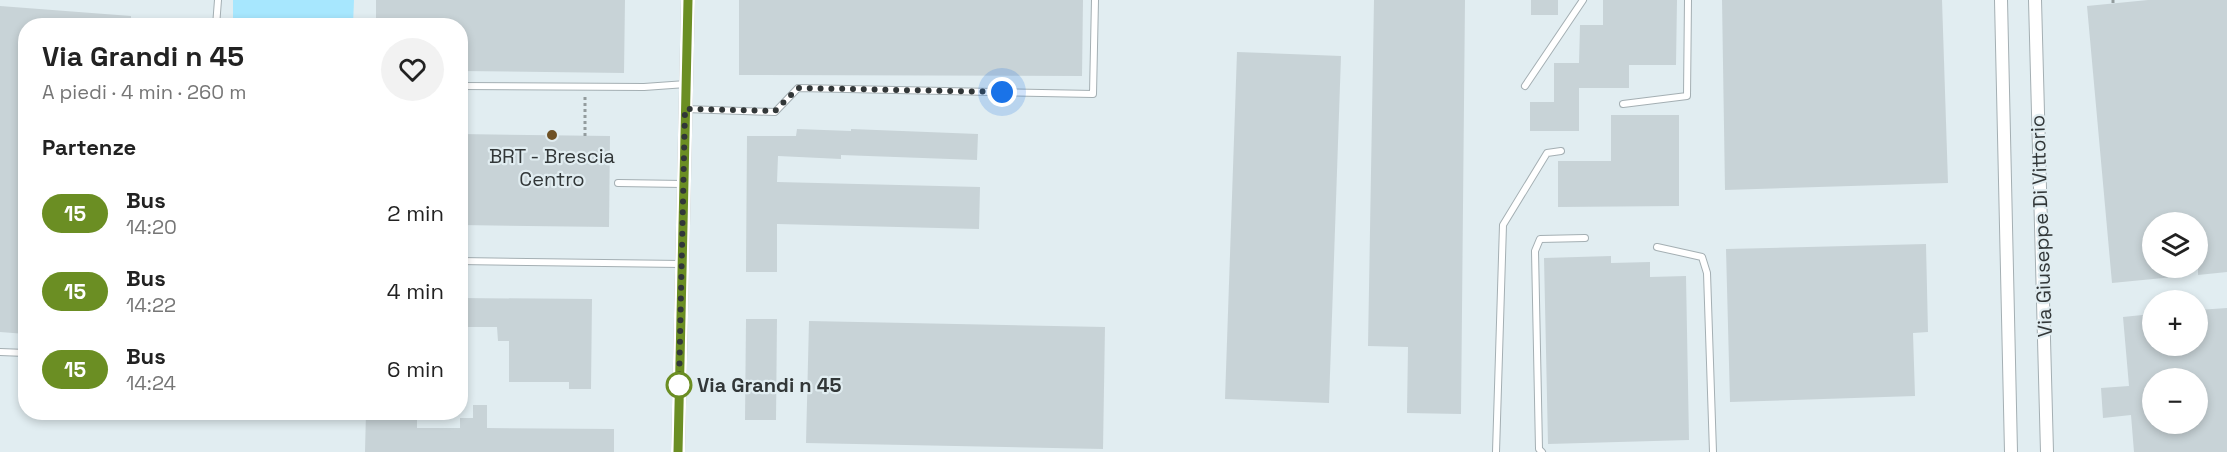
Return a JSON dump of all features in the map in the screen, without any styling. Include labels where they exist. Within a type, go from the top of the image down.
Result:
[{"type":"street","points":[[678,452],[688,0]]},
{"type":"street","name":"Via Giuseppe Di Vittorio","points":[[2001,0],[2011,452]]},
{"type":"street","name":"Via Giuseppe Di Vittorio","points":[[2035,0],[2046,452]]},
{"type":"lane","points":[[217,18],[218,0]]},
{"type":"lane","points":[[685,109],[775,111],[798,88],[1093,94],[1095,0]]},
{"type":"lane","points":[[1525,86],[1583,0]]},
{"type":"lane","points":[[1623,104],[1687,96],[1688,0]]},
{"type":"lane","points":[[468,86],[644,87],[687,84]]},
{"type":"lane","points":[[1496,452],[1503,225],[1547,153],[1561,151]]},
{"type":"lane","points":[[618,183],[683,184]]},
{"type":"lane","points":[[1542,452],[1539,448],[1536,251],[1540,239],[1585,238]]},
{"type":"lane","points":[[1658,247],[1702,257],[1707,273],[1713,452]]},
{"type":"lane","points":[[468,261],[681,264]]},
{"type":"lane","points":[[0,352],[18,353]]},
{"type":"path","points":[[585,86],[585,136]]},
{"type":"shaded area","points":[[233,0],[354,0],[353,18],[233,18]]},
{"type":"building","points":[[376,0],[625,0],[624,73],[468,71],[468,18],[376,18]]},
{"type":"building","points":[[739,0],[1083,0],[1082,76],[739,75]]},
{"type":"building","points":[[1374,0],[1465,0],[1461,414],[1407,413],[1408,347],[1368,346]]},
{"type":"building","points":[[1531,0],[1558,0],[1558,15],[1531,15]]},
{"type":"building","points":[[1603,0],[1677,0],[1676,65],[1629,65],[1629,88],[1579,88],[1579,131],[1530,131],[1530,102],[1554,102],[1554,63],[1579,63],[1580,25],[1603,25]]},
{"type":"building","points":[[1722,0],[1942,0],[1948,183],[1725,190]]},
{"type":"building","points":[[2148,0],[2227,0],[2227,272],[2208,274],[2208,212],[2142,212],[2142,278],[2163,278],[2112,283],[2087,6]]},
{"type":"building","points":[[0,6],[131,16],[131,18],[18,18],[18,333],[0,332]]},
{"type":"building","points":[[1237,52],[1341,56],[1329,403],[1225,399]]},
{"type":"building","points":[[1611,115],[1679,115],[1679,206],[1558,207],[1558,161],[1611,161]]},
{"type":"building","points":[[797,129],[978,134],[977,160],[841,155],[841,159],[778,156],[777,182],[980,187],[979,229],[777,224],[777,272],[746,272],[747,136],[796,136]]},
{"type":"building","points":[[468,134],[610,136],[609,227],[468,225]]},
{"type":"building","points":[[1926,244],[1928,332],[1913,333],[1915,396],[1730,402],[1726,249]]},
{"type":"building","points":[[1611,256],[1611,263],[1650,262],[1650,277],[1686,276],[1689,440],[1548,444],[1544,258]]},
{"type":"building","points":[[468,298],[592,299],[591,389],[569,389],[569,382],[509,382],[509,341],[498,341],[497,327],[468,327]]},
{"type":"building","points":[[2227,308],[2227,452],[2134,452],[2131,415],[2103,418],[2101,388],[2129,386],[2123,317],[2142,315],[2142,356],[2208,356],[2208,309]]},
{"type":"building","points":[[746,319],[777,319],[776,420],[745,420]]},
{"type":"building","points":[[809,321],[1105,327],[1103,449],[806,443]]},
{"type":"building","points":[[473,405],[487,405],[487,428],[614,429],[614,452],[365,452],[366,420],[417,420],[417,428],[460,428],[460,420],[473,418]]},
{"type":"bus line","name":"15","points":[[678,452],[688,0]]},
{"type":"place","name":"BRT - Brescia Centro","points":[[552,135]]},
{"type":"place","name":"Via Grandi n 45","points":[[679,385]]},
{"type":"route","points":[[679,385],[685,109],[775,111],[798,88],[1002,92]]}]
